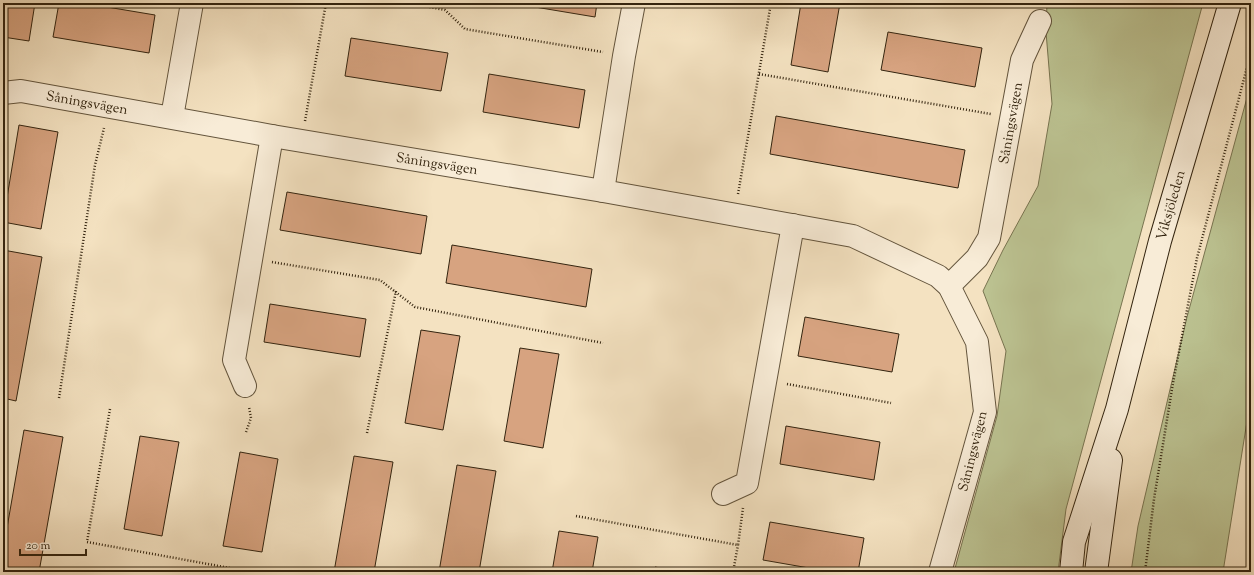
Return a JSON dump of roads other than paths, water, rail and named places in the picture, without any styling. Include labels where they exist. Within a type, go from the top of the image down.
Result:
[{"type":"street","points":[[172,118],[192,3]]},
{"type":"street","points":[[603,190],[634,3]]},
{"type":"street","name":"Viksjöleden","points":[[1071,572],[1074,542],[1117,409],[1160,241],[1230,3]]},
{"type":"street","name":"Såningsvägen","points":[[949,286],[977,258],[989,238],[1022,60],[1040,21]]},
{"type":"street","name":"Såningsvägen","points":[[3,93],[21,90],[272,136],[603,190],[853,236],[938,276],[949,286],[978,342],[985,412],[940,572]]},
{"type":"street","points":[[245,386],[234,360],[250,258],[272,136]]},
{"type":"street","points":[[723,494],[747,483],[793,225]]},
{"type":"street","name":"Viksjöleden","points":[[1096,572],[1117,409]]}]
